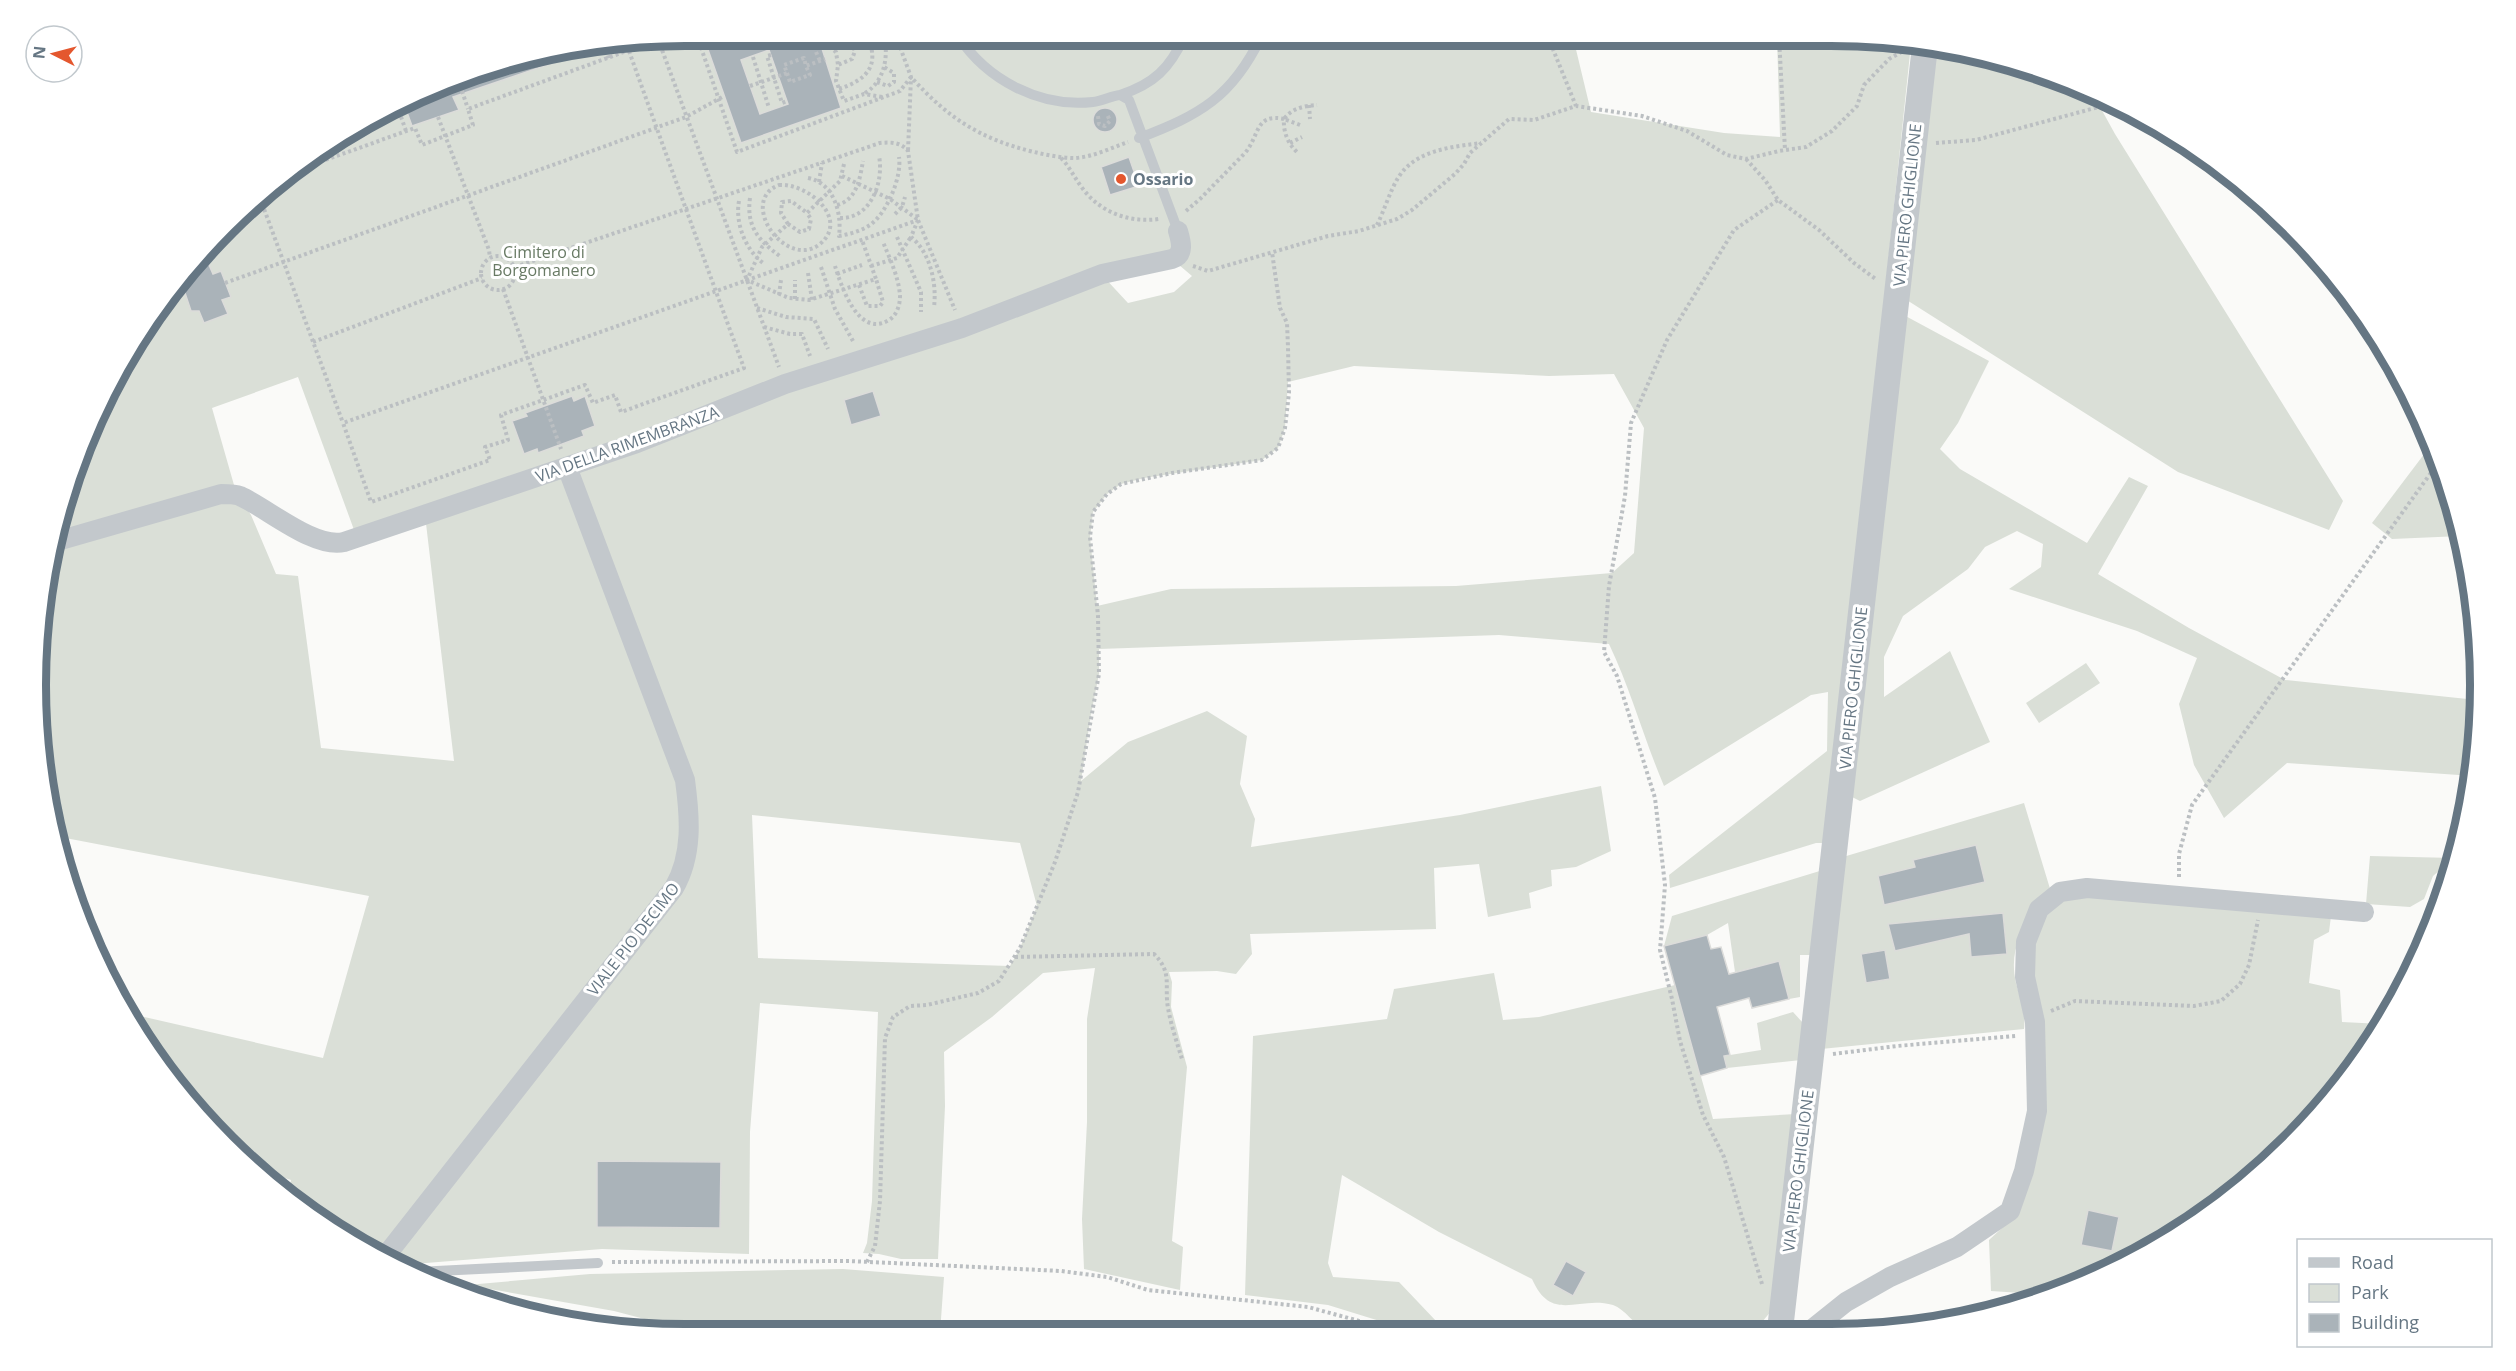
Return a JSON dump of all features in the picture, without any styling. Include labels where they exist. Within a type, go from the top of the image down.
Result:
[{"type":"street","name":"VIA PIERO GHIGLIONE","points":[[1781,1324],[1914,142],[1915,52]]},
{"type":"street","points":[[1172,259],[1177,258],[1180,252],[1175,224]]},
{"type":"street","name":"VIA DELLA RIMEMBRANZA","points":[[64,539],[221,494],[238,495],[266,513],[325,543],[337,544],[637,443],[785,384],[962,328],[1102,274],[1172,259]]},
{"type":"street","name":"VIALE PIO DECIMO","points":[[389,1251],[674,888],[685,863],[689,830],[685,780],[567,467]]},
{"type":"street","points":[[1818,1324],[1846,1302],[1890,1277],[1957,1247],[2010,1211],[2024,1171],[2037,1111],[2035,1022],[2025,977],[2026,942],[2039,909],[2060,892],[2087,888],[2364,912]]},
{"type":"lane","points":[[967,47],[986,69],[1037,97],[1084,102],[1096,102],[1145,85],[1170,65],[1179,47]]},
{"type":"lane","points":[[1141,138],[1195,114],[1220,97],[1237,78],[1255,47]]},
{"type":"lane","points":[[1120,94],[1129,100],[1141,138],[1175,224]]},
{"type":"lane","points":[[431,1271],[598,1263]]},
{"type":"path","points":[[701,47],[737,152],[900,91],[911,77]]},
{"type":"path","points":[[829,47],[836,52],[838,65],[836,81],[844,101],[864,94],[877,82],[884,67],[886,47]]},
{"type":"path","points":[[839,89],[855,84],[867,74],[872,54],[871,47]]},
{"type":"path","points":[[900,47],[911,77],[936,104],[971,129],[992,140],[1061,157],[1077,158],[1141,138]]},
{"type":"path","points":[[1552,47],[1576,106]]},
{"type":"path","points":[[1780,47],[1785,150]]},
{"type":"path","points":[[662,48],[785,384]]},
{"type":"path","points":[[838,65],[852,59],[854,48]]},
{"type":"path","points":[[468,109],[634,49]]},
{"type":"path","points":[[263,206],[371,502],[490,460],[485,447],[508,440],[501,415],[585,385],[593,404],[615,395],[621,412],[744,368],[629,51]]},
{"type":"path","points":[[1172,259],[1208,271],[1328,236],[1377,226],[1397,219],[1412,210],[1455,174],[1481,143],[1509,119],[1534,120],[1576,106],[1642,116],[1687,131],[1727,155],[1746,159],[1806,147],[1832,131],[1857,106],[1864,86],[1889,59],[1907,51]]},
{"type":"path","points":[[607,52],[609,58]]},
{"type":"path","points":[[816,52],[820,61]]},
{"type":"path","points":[[771,55],[767,56],[782,103],[788,101]]},
{"type":"path","points":[[753,57],[769,108]]},
{"type":"path","points":[[804,58],[807,66],[810,75],[790,82],[784,65],[804,58]]},
{"type":"path","points":[[807,66],[825,59]]},
{"type":"path","points":[[877,82],[888,86],[894,82],[894,73],[884,67]]},
{"type":"path","points":[[750,86],[787,73]]},
{"type":"path","points":[[911,77],[908,152],[918,220],[962,328]]},
{"type":"path","points":[[319,162],[415,128],[422,145],[473,125],[462,91]]},
{"type":"path","points":[[864,94],[883,97]]},
{"type":"path","points":[[225,283],[657,128],[686,117],[724,96]]},
{"type":"path","points":[[1310,105],[1310,119]]},
{"type":"path","points":[[1298,153],[1290,143],[1284,127],[1284,119],[1293,110],[1317,105]]},
{"type":"path","points":[[1914,142],[1946,144],[1976,140],[2101,106]]},
{"type":"path","points":[[400,114],[406,131]]},
{"type":"path","points":[[1061,157],[1084,190],[1105,210],[1135,220],[1175,224],[1251,145],[1258,128],[1267,118],[1271,116],[1300,125]]},
{"type":"path","points":[[438,117],[489,250],[490,258],[482,269],[482,278],[488,287],[503,289]]},
{"type":"path","points":[[1290,143],[1302,137]]},
{"type":"path","points":[[515,267],[885,142],[901,145],[908,152]]},
{"type":"path","points":[[1377,226],[1398,179],[1412,161],[1444,148],[1481,143]]},
{"type":"path","points":[[840,218],[859,213],[870,203],[879,179],[879,156]]},
{"type":"path","points":[[808,178],[819,182],[837,205],[840,218],[839,236],[851,233],[876,220],[890,199],[897,179],[900,158]]},
{"type":"path","points":[[1746,159],[1765,180],[1778,200],[1819,230],[1854,263],[1890,290],[1897,299]]},
{"type":"path","points":[[837,205],[851,196],[859,183],[863,161]]},
{"type":"path","points":[[819,182],[822,163]]},
{"type":"path","points":[[807,213],[829,193],[842,176],[844,164]]},
{"type":"path","points":[[842,176],[890,199],[918,220]]},
{"type":"path","points":[[779,185],[792,185],[805,189],[820,201],[826,211],[829,225],[822,243],[810,250],[798,250],[775,236],[767,227],[764,214],[765,196],[770,189],[779,185]]},
{"type":"path","points":[[896,214],[902,207],[905,197]]},
{"type":"path","points":[[750,198],[748,214],[752,228],[765,244],[781,257]]},
{"type":"path","points":[[1762,1294],[1762,1284],[1724,1157],[1703,1115],[1680,1041],[1660,950],[1665,885],[1655,798],[1617,675],[1604,651],[1609,586],[1623,506],[1631,423],[1667,340],[1734,230],[1778,200]]},
{"type":"path","points":[[739,201],[737,216],[741,231],[756,258],[763,263]]},
{"type":"path","points":[[791,201],[807,213],[811,224],[805,232],[794,230],[788,224],[781,213],[782,202],[791,201]]},
{"type":"path","points":[[871,266],[890,261],[904,250],[918,220]]},
{"type":"path","points":[[343,423],[918,220]]},
{"type":"path","points":[[747,280],[765,244],[788,224]]},
{"type":"path","points":[[851,233],[853,243]]},
{"type":"path","points":[[897,237],[921,292],[921,312]]},
{"type":"path","points":[[911,237],[919,244],[931,271],[935,285],[934,307]]},
{"type":"path","points":[[859,285],[867,306],[880,306],[883,302],[882,294],[862,240]]},
{"type":"path","points":[[834,266],[849,303],[862,318],[869,322],[883,323],[889,320],[899,308],[900,296],[883,242]]},
{"type":"path","points":[[867,1262],[875,1246],[880,1201],[885,1038],[893,1017],[910,1006],[927,1005],[978,993],[999,981],[1015,957],[1055,862],[1071,817],[1086,756],[1090,714],[1099,674],[1098,616],[1090,537],[1093,512],[1107,494],[1121,484],[1172,473],[1262,460],[1278,448],[1285,428],[1289,393],[1288,347],[1287,323],[1280,308],[1272,252]]},
{"type":"path","points":[[490,258],[504,257],[515,267],[515,278],[503,289]]},
{"type":"path","points":[[837,274],[862,265]]},
{"type":"path","points":[[821,267],[840,321],[853,341]]},
{"type":"path","points":[[808,273],[812,300]]},
{"type":"path","points":[[313,342],[482,278]]},
{"type":"path","points":[[747,280],[780,295],[812,300],[830,296],[876,279]]},
{"type":"path","points":[[780,295],[781,280]]},
{"type":"path","points":[[795,280],[795,299]]},
{"type":"path","points":[[503,289],[567,467]]},
{"type":"path","points":[[757,308],[786,317],[814,319],[828,349]]},
{"type":"path","points":[[764,326],[790,334],[802,334],[810,356]]},
{"type":"path","points":[[2178,896],[2179,854],[2192,805],[2432,471]]},
{"type":"path","points":[[1811,1057],[1897,1046],[2018,1035],[2029,1031],[2035,1022],[2054,1010],[2075,1001],[2194,1006],[2221,1001],[2240,984],[2249,964],[2261,903]]},
{"type":"path","points":[[1015,957],[1154,954],[1163,963],[1168,982],[1167,1006],[1182,1059]]},
{"type":"path","points":[[598,1263],[693,1260],[867,1262],[1084,1274],[1107,1277],[1148,1290],[1308,1307],[1370,1324]]},
{"type":"green space","name":"Cimitero di Borgomanero","points":[[686,47],[1575,47],[1591,112],[1724,133],[1780,137],[1777,47],[1872,48],[1910,52],[1827,843],[1816,843],[1670,888],[1669,875],[1827,751],[1828,692],[1811,695],[1664,786],[1609,644],[1499,635],[1099,649],[1099,674],[1081,781],[1128,742],[1207,711],[1247,736],[1240,784],[1255,819],[1251,847],[1460,815],[1601,786],[1611,851],[1576,867],[1551,870],[1552,886],[1529,893],[1531,908],[1488,917],[1479,864],[1434,868],[1436,929],[1250,934],[1252,954],[1236,974],[1217,971],[1169,972],[1172,982],[1171,1007],[1187,1067],[1172,1241],[1183,1247],[1180,1290],[1084,1269],[1082,1219],[1087,1122],[1087,1019],[1095,968],[1043,973],[992,1017],[944,1052],[945,1106],[938,1259],[901,1259],[863,1253],[867,1243],[872,1201],[878,1012],[760,1003],[750,1132],[749,1254],[602,1249],[414,1264],[330,1217],[290,1186],[291,1180],[275,1175],[264,1166],[205,1107],[154,1041],[139,1016],[323,1058],[369,896],[65,838],[52,769],[46,686],[52,602],[62,545],[238,495],[251,515],[276,574],[298,576],[321,748],[454,761],[425,515],[357,538],[298,377],[212,408],[234,485],[65,535],[80,480],[95,441],[132,366],[154,330],[179,297],[205,264],[234,234],[264,205],[297,179],[330,154],[366,132],[441,95],[520,68],[602,52]],"holes":[[[1172,259],[1192,276],[1174,292],[1128,303],[1102,275]],[[1354,366],[1549,376],[1614,374],[1644,428],[1634,553],[1612,573],[1456,586],[1171,589],[1097,606],[1090,537],[1093,512],[1107,494],[1121,484],[1144,478],[1262,460],[1278,448],[1285,428],[1288,382]],[[752,815],[1020,843],[1037,906],[1020,948],[1010,966],[758,958]]]},
{"type":"green space","points":[[1932,55],[1996,68],[2036,80],[2100,106],[2343,501],[2329,530],[2178,472],[1902,297]]},
{"type":"green space","points":[[1900,313],[1989,361],[1958,423],[1940,449],[1960,469],[2087,543],[2129,477],[2148,486],[2098,574],[2189,628],[2285,680],[2469,699],[2463,775],[2287,763],[2224,818],[2194,765],[2179,704],[2197,658],[2137,631],[2009,589],[2041,567],[2043,544],[2017,531],[1985,547],[1968,569],[1903,616],[1884,657],[1884,697],[1950,651],[1990,742],[1860,801],[1848,795]]},
{"type":"green space","points":[[2425,452],[2436,480],[2452,536],[2392,539],[2372,523]]},
{"type":"green space","points":[[2086,663],[2100,683],[2039,723],[2026,703]]},
{"type":"green space","points":[[2024,803],[2051,892],[2021,933],[2014,956],[2024,1029],[1821,1049],[1843,857]]},
{"type":"green space","points":[[2370,856],[2446,858],[2443,867],[2433,876],[2424,899],[2410,907],[2366,904]]},
{"type":"green space","points":[[1823,870],[1814,955],[1800,955],[1800,997],[1789,999],[1779,961],[1735,972],[1728,923],[1707,935],[1664,946],[1672,916]]},
{"type":"green space","points":[[2086,892],[2331,916],[2329,932],[2314,940],[2309,983],[2340,990],[2342,1022],[2373,1024],[2311,1107],[2252,1166],[2219,1192],[2186,1217],[2113,1259],[2021,1295],[2021,1293],[1991,1291],[1989,1240],[2015,1216],[2032,1172],[2030,944],[2044,914],[2055,903]]},
{"type":"green space","points":[[1494,973],[1503,1020],[1539,1017],[1675,985],[1713,1119],[1796,1114],[1772,1310],[1762,1322],[1758,1324],[1636,1324],[1622,1310],[1613,1305],[1588,1303],[1567,1305],[1548,1301],[1532,1279],[1439,1232],[1342,1175],[1328,1263],[1333,1277],[1399,1282],[1437,1322],[1442,1324],[1389,1324],[1328,1305],[1245,1295],[1253,1036],[1387,1019],[1394,989]]},
{"type":"green space","points":[[1793,1012],[1803,1023],[1801,1060],[1727,1068],[1724,1056],[1761,1050],[1757,1023]]},
{"type":"green space","points":[[843,1269],[944,1277],[941,1324],[661,1323],[614,1311],[467,1285],[590,1274]]},
{"type":"building","points":[[707,47],[822,47],[841,108],[741,143]],"holes":[[[769,50],[788,104],[760,114],[741,60]]]},
{"type":"building","points":[[556,60],[556,62],[453,97],[459,110],[412,126],[406,110],[480,80]]},
{"type":"building","points":[[1105,108],[1114,111],[1117,120],[1114,129],[1105,132],[1096,129],[1093,120],[1096,111]]},
{"type":"building","name":"Ossario","points":[[1129,157],[1139,186],[1110,195],[1101,167]]},
{"type":"building","points":[[206,263],[213,274],[221,271],[231,297],[222,300],[228,314],[204,323],[199,311],[191,311],[184,290]]},
{"type":"building","points":[[873,391],[881,416],[851,425],[844,400]]},
{"type":"building","points":[[572,396],[574,401],[585,396],[595,426],[582,431],[584,436],[538,453],[537,449],[524,454],[512,421],[527,416],[525,413]]},
{"type":"building","points":[[1976,845],[1985,882],[1884,905],[1878,876],[1915,867],[1913,860]]},
{"type":"building","points":[[2003,913],[2007,954],[1971,957],[1969,934],[1895,951],[1888,924]]},
{"type":"building","points":[[1707,935],[1711,949],[1721,947],[1729,974],[1779,961],[1789,999],[1752,1008],[1749,998],[1717,1007],[1730,1055],[1724,1056],[1727,1068],[1700,1076],[1664,946]]},
{"type":"building","points":[[1885,950],[1890,979],[1866,983],[1861,954]]},
{"type":"building","points":[[597,1161],[721,1162],[720,1228],[597,1227]]},
{"type":"building","points":[[2088,1210],[2119,1217],[2112,1251],[2081,1245]]},
{"type":"building","points":[[1566,1261],[1586,1272],[1573,1296],[1553,1285]]},
{"type":"place","name":"Ossario","points":[[1121,179]]}]
